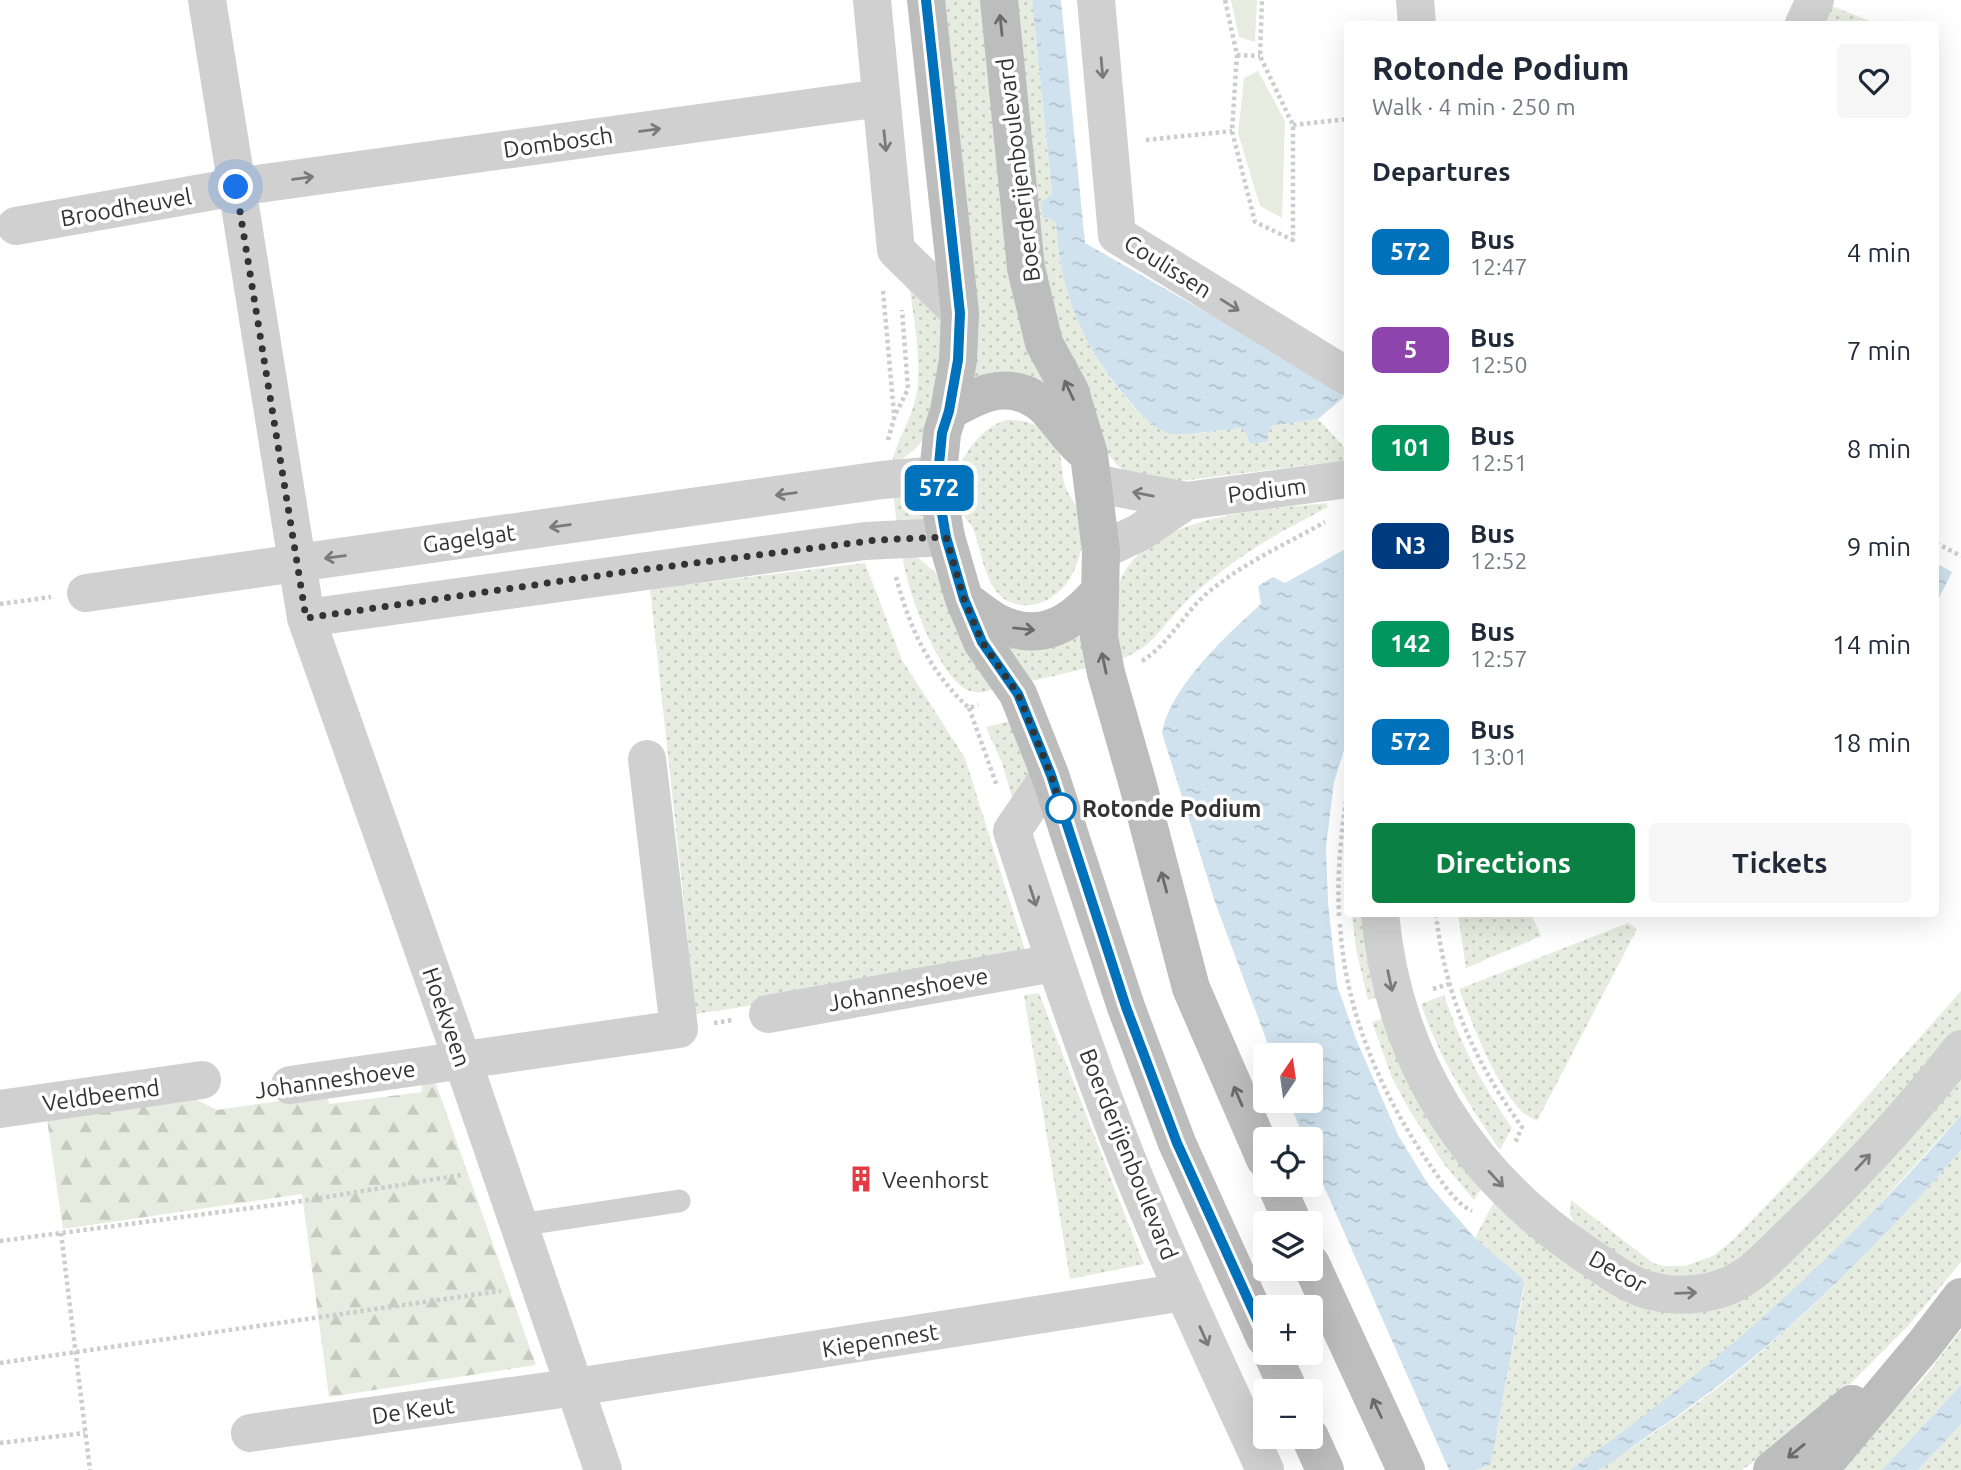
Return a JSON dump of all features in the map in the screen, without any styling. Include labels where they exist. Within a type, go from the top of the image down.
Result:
[{"type":"main road","points":[[926,0],[960,313],[958,360],[949,411],[942,433],[938,475],[946,537],[964,599],[982,642],[1018,694],[1051,775],[1126,1007],[1177,1143],[1253,1311]]},
{"type":"main road","name":"Boerderijenboulevard","points":[[999,0],[1026,268],[1044,343],[1070,391],[1091,469],[1101,551],[1099,637],[1106,673],[1191,988],[1253,1131]]},
{"type":"main road","points":[[949,411],[973,397],[994,390],[1022,393],[1037,400],[1049,411],[1091,469]]},
{"type":"main road","points":[[964,599],[1005,626],[1030,631],[1046,630],[1067,623],[1100,591]]},
{"type":"main road","points":[[1319,1281],[1405,1470]]},
{"type":"main road","points":[[1819,1470],[1961,1297]]},
{"type":"main road","points":[[1772,1470],[1924,1345]]},
{"type":"main road","points":[[1315,1449],[1325,1470]]},
{"type":"street","points":[[206,0],[296,563]]},
{"type":"street","points":[[872,0],[896,250],[960,313]]},
{"type":"street","name":"Coulissen","points":[[1096,0],[1116,234],[1344,375]]},
{"type":"street","points":[[1415,0],[1417,21]]},
{"type":"street","points":[[1805,21],[1815,0]]},
{"type":"street","name":"Dombosch","points":[[236,187],[881,97]]},
{"type":"street","name":"Broodheuvel","points":[[16,226],[236,187]]},
{"type":"street","name":"Podium","points":[[1091,469],[1186,501]]},
{"type":"street","name":"Gagelgat","points":[[86,593],[882,480],[938,475]]},
{"type":"street","name":"Podium","points":[[1101,551],[1140,532],[1186,501],[1344,480]]},
{"type":"street","points":[[306,618],[624,572],[888,539],[946,537]]},
{"type":"street","name":"Hoekveen","points":[[296,563],[306,618],[463,1062],[603,1470]]},
{"type":"street","points":[[647,759],[679,1029]]},
{"type":"street","points":[[1012,831],[1051,775]]},
{"type":"street","name":"Boerderijenboulevard","points":[[1012,831],[1054,962],[1115,1128],[1184,1292],[1265,1470]]},
{"type":"street","name":"Decor","points":[[1380,917],[1385,959],[1405,1032],[1443,1111],[1496,1180],[1537,1219],[1630,1283],[1646,1289],[1679,1294],[1704,1293],[1728,1286],[1749,1275],[1871,1154],[1961,1049]]},
{"type":"street","name":"Johanneshoeve","points":[[768,1014],[1054,962]]},
{"type":"street","name":"Johanneshoeve","points":[[290,1085],[679,1029]]},
{"type":"street","name":"Veldbeemd","points":[[0,1109],[202,1080]]},
{"type":"street","name":"Kiepennest","points":[[576,1387],[1184,1292]]},
{"type":"street","name":"De Keut","points":[[250,1433],[576,1387]]},
{"type":"lane","points":[[519,1225],[679,1200]]},
{"type":"path","points":[[1225,0],[1237,55],[1233,131],[1255,222],[1293,240],[1293,125],[1260,56],[1262,0]]},
{"type":"path","points":[[1237,55],[1260,56]]},
{"type":"path","points":[[1293,125],[1344,119]]},
{"type":"path","points":[[1157,139],[1233,131]]},
{"type":"path","points":[[882,480],[883,460],[895,415],[908,389],[896,250]]},
{"type":"path","points":[[1106,673],[1129,668],[1156,652],[1204,597],[1236,571],[1327,521]]},
{"type":"path","points":[[888,539],[902,598],[918,642],[948,688],[969,708],[1012,831]]},
{"type":"path","points":[[1939,545],[1961,556]]},
{"type":"path","points":[[0,604],[86,593]]},
{"type":"path","points":[[969,708],[1018,694]]},
{"type":"path","points":[[1434,989],[1449,984]]},
{"type":"path","points":[[679,1029],[768,1014]]},
{"type":"path","points":[[0,1241],[289,1203],[499,1168]]},
{"type":"path","points":[[61,1233],[90,1470]]},
{"type":"path","points":[[0,1363],[540,1286]]},
{"type":"path","points":[[0,1443],[85,1433]]},
{"type":"green space","points":[[936,0],[987,0],[1053,382],[973,383]]},
{"type":"green space","points":[[1008,0],[1032,0],[1052,195],[1045,202],[1044,218],[1056,223],[1058,249],[1069,297],[1087,341],[1114,383],[1144,417],[1167,433],[1189,434],[1242,428],[1247,434],[1249,444],[1268,442],[1271,426],[1318,419],[1344,447],[1344,460],[1172,482],[1130,475],[1108,454],[1053,332]]},
{"type":"green space","points":[[1231,0],[1257,0],[1255,42],[1239,37]]},
{"type":"green space","points":[[1827,4],[1870,21],[1819,21]]},
{"type":"green space","points":[[1258,71],[1285,121],[1282,218],[1260,206],[1238,133],[1244,78]]},
{"type":"green space","points":[[909,283],[947,327],[927,434],[916,448],[895,465],[892,463],[894,454],[914,405],[918,385],[917,340]]},
{"type":"green space","points":[[1006,420],[1035,425],[1052,438],[1060,454],[1065,486],[1079,510],[1082,528],[1079,557],[1066,584],[1043,602],[1029,605],[1015,604],[996,591],[985,568],[973,527],[958,509],[955,493],[960,466],[974,442],[995,425]]},
{"type":"green space","points":[[921,488],[930,518],[897,525],[893,492]]},
{"type":"green space","points":[[1326,503],[1328,507],[1243,555],[1188,599],[1148,643],[1115,661],[1114,610],[1120,581],[1134,559],[1155,542],[1181,529],[1210,520],[1241,513]]},
{"type":"green space","points":[[902,553],[917,557],[935,572],[1001,687],[973,692],[953,678],[924,626],[909,586]]},
{"type":"green space","points":[[865,563],[902,660],[965,758],[1026,953],[899,983],[696,1014],[650,589]]},
{"type":"green space","points":[[1081,632],[1091,667],[1024,683],[1004,649],[1050,648]]},
{"type":"green space","points":[[1019,719],[1035,764],[1014,804],[1002,763],[986,727]]},
{"type":"green space","points":[[1352,917],[1368,917],[1381,996],[1368,1000],[1356,949]]},
{"type":"green space","points":[[1458,917],[1532,917],[1541,936],[1466,968]]},
{"type":"green space","points":[[1628,923],[1637,929],[1537,1121],[1521,1111],[1500,1082],[1484,1052],[1459,989]]},
{"type":"green space","points":[[1961,991],[1961,1030],[1910,1091],[1733,1267],[1675,1280],[1632,1265],[1576,1225],[1570,1215],[1571,1200],[1653,1263],[1663,1266],[1685,1266],[1713,1256],[1734,1239],[1824,1145]]},
{"type":"green space","points":[[1039,993],[1144,1264],[1070,1279],[1024,995]]},
{"type":"green space","points":[[1444,995],[1473,1064],[1512,1128],[1500,1150],[1455,1080],[1428,1024],[1421,1004]]},
{"type":"green space","points":[[1388,1017],[1483,1186],[1474,1200],[1444,1164],[1392,1078],[1372,1022]]},
{"type":"green space","points":[[1961,1068],[1961,1115],[1856,1230],[1781,1302],[1703,1370],[1570,1470],[1476,1470],[1491,1463],[1524,1288],[1522,1279],[1475,1238],[1496,1198],[1682,1310]]},
{"type":"green space","points":[[434,1078],[536,1365],[329,1397],[302,1194],[63,1229],[46,1112],[178,1091],[217,1110],[327,1094],[329,1104],[422,1092],[421,1080]]},
{"type":"green space","points":[[1961,1150],[1961,1262],[1909,1325],[1835,1399],[1742,1470],[1597,1470],[1702,1400],[1781,1334],[1874,1245]]},
{"type":"green space","points":[[1961,1330],[1961,1385],[1882,1470],[1835,1470],[1923,1379]]},
{"type":"green space","points":[[1961,1424],[1961,1470],[1918,1470]]},
{"type":"water","points":[[1032,0],[1061,0],[1085,243],[1241,332],[1344,397],[1318,419],[1271,426],[1268,442],[1249,444],[1247,434],[1242,428],[1187,434],[1166,433],[1139,412],[1100,362],[1087,341],[1069,297],[1058,249],[1056,223],[1049,218],[1043,218],[1041,202],[1052,194]]},
{"type":"water","points":[[1344,550],[1344,750],[1334,782],[1326,847],[1328,903],[1337,985],[1356,1039],[1398,1135],[1428,1184],[1475,1238],[1523,1279],[1491,1464],[1476,1470],[1449,1470],[1323,1184],[1323,1127],[1299,1127],[1294,1113],[1323,1113],[1323,1043],[1268,1043],[1215,902],[1162,733],[1167,715],[1188,680],[1217,646],[1261,604],[1258,586],[1273,577],[1285,583]]},
{"type":"water","points":[[1939,565],[1952,572],[1939,598]]},
{"type":"water","points":[[1961,1115],[1961,1150],[1890,1229],[1813,1305],[1732,1375],[1614,1460],[1597,1470],[1570,1470],[1676,1390],[1777,1304],[1872,1213]]},
{"type":"water","points":[[1961,1385],[1961,1424],[1918,1470],[1882,1470]]},
{"type":"bus line","name":"572","points":[[926,0],[960,313],[958,360],[939,453],[940,502],[946,537],[964,599],[982,642],[1018,694],[1051,775],[1126,1007],[1177,1143],[1253,1311]]},
{"type":"place","name":"Rotonde Podium","points":[[1061,808]]},
{"type":"place","name":"Veenhorst","points":[[861,1179]]},
{"type":"route","points":[[236,187],[306,618],[624,572],[877,540],[946,537],[964,599],[982,642],[1018,694],[1051,775],[1061,808]]}]
